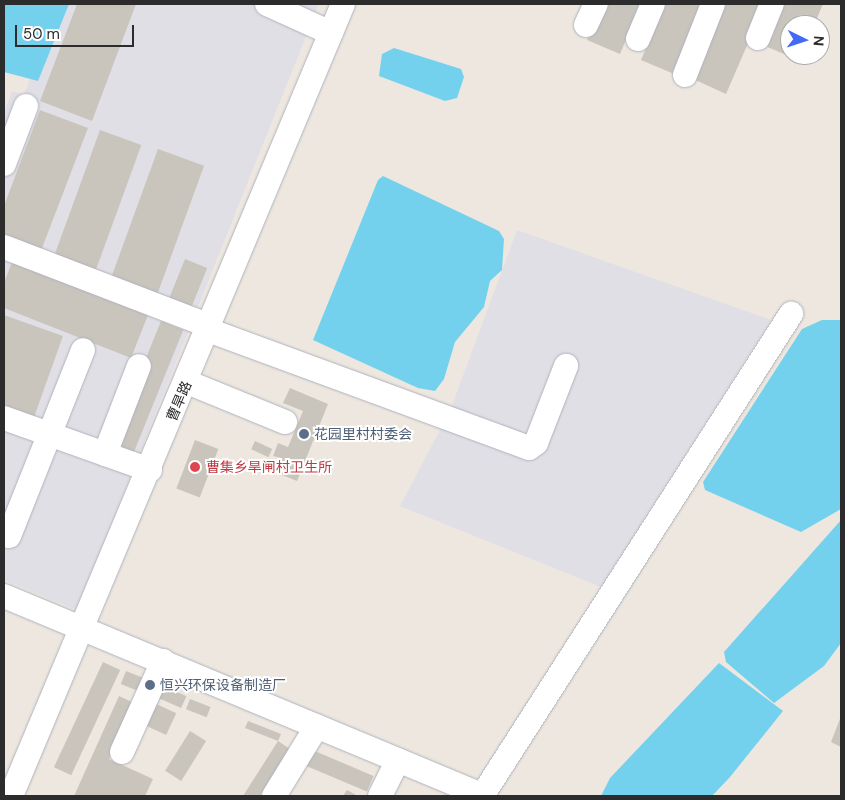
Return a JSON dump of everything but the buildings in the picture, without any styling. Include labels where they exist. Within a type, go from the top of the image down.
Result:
[{"type":"street","points":[[268,4],[332,33]]},
{"type":"street","name":"曹旱路","points":[[11,796],[187,382],[343,4]]},
{"type":"street","points":[[586,25],[596,4]]},
{"type":"street","points":[[638,39],[653,4]]},
{"type":"street","points":[[685,75],[714,4]]},
{"type":"street","points":[[758,38],[772,4]]},
{"type":"street","points":[[4,164],[26,106]]},
{"type":"street","points":[[4,247],[209,328],[529,448],[536,443],[566,366]]},
{"type":"street","points":[[4,596],[83,627],[483,796],[791,314]]},
{"type":"street","points":[[9,536],[83,350]]},
{"type":"street","points":[[105,454],[139,366]]},
{"type":"street","points":[[187,382],[285,422]]},
{"type":"street","points":[[4,418],[150,470]]},
{"type":"street","points":[[122,752],[163,661]]},
{"type":"street","points":[[274,796],[317,726]]},
{"type":"street","points":[[380,796],[398,760]]},
{"type":"shaded area","points":[[59,4],[319,4],[77,610],[4,580],[4,112],[12,91],[24,95]]},
{"type":"shaded area","points":[[517,230],[771,320],[601,587],[400,506],[450,411]]},
{"type":"water","points":[[4,4],[69,4],[38,81],[4,72]]},
{"type":"water","points":[[394,48],[461,69],[464,77],[457,98],[445,101],[379,76],[382,54]]},
{"type":"water","points":[[383,176],[499,231],[504,239],[502,270],[490,281],[484,307],[455,342],[444,379],[435,391],[418,388],[313,340],[378,180]]},
{"type":"water","points":[[822,320],[841,320],[841,509],[801,532],[705,490],[703,482],[802,329]]},
{"type":"water","points":[[841,520],[841,643],[824,666],[774,703],[726,662],[724,652]]},
{"type":"water","points":[[719,663],[783,711],[730,777],[712,796],[601,796],[610,778]]},
{"type":"place","name":"花园里村村委会","points":[[304,434]]},
{"type":"place","name":"曹集乡旱闸村卫生所","points":[[195,467]]},
{"type":"place","name":"恒兴环保设备制造厂","points":[[150,685]]}]
